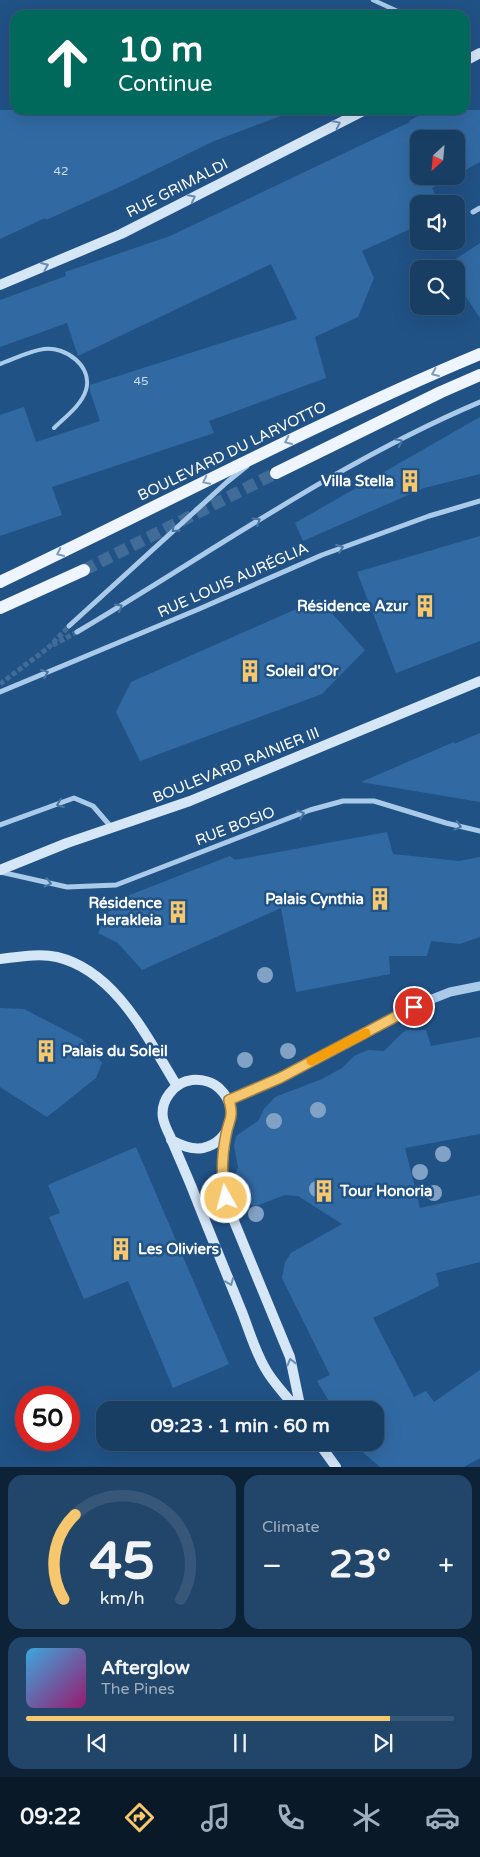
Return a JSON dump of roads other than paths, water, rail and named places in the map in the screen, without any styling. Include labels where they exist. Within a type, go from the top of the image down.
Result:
[{"type":"main road","name":"RUE GRIMALDI","points":[[0,285],[121,234],[355,115]]},
{"type":"main road","name":"BOULEVARD DU LARVOTTO","points":[[0,582],[265,452],[430,375],[480,354]]},
{"type":"main road","points":[[276,473],[441,392],[480,375]]},
{"type":"main road","points":[[0,608],[84,570]]},
{"type":"main road","name":"BOULEVARD RAINIER III","points":[[0,871],[67,843],[190,800],[480,680]]},
{"type":"main road","points":[[0,960],[28,956],[57,957],[80,966],[102,980],[120,998],[135,1018],[177,1086]]},
{"type":"main road","points":[[290,1401],[265,1368],[163,1119],[163,1106],[168,1095],[177,1086],[191,1080],[206,1081],[220,1088],[229,1100],[232,1111],[226,1133],[223,1187],[229,1209],[290,1357],[299,1401]]},
{"type":"main road","points":[[171,1140],[187,1147],[203,1148],[216,1143],[226,1133]]},
{"type":"main road","points":[[324,1451],[336,1467]]},
{"type":"street","points":[[373,0],[395,10]]},
{"type":"street","points":[[473,212],[480,208]]},
{"type":"street","points":[[77,632],[284,504],[382,450],[454,413],[480,402]]},
{"type":"street","points":[[69,626],[227,482],[265,452]]},
{"type":"street","name":"RUE LOUIS AURÉGLIA","points":[[0,692],[199,609],[322,555],[429,516],[480,501]]},
{"type":"street","points":[[0,826],[74,798],[93,806],[113,828]]},
{"type":"street","name":"RUE BOSIO","points":[[0,871],[67,887],[116,885],[310,810],[343,802],[374,802],[475,831],[480,830]]},
{"type":"street","points":[[229,1100],[280,1078],[427,1001],[450,992],[480,986]]},
{"type":"lane","points":[[0,364],[44,349],[62,350],[71,355],[80,364],[87,377],[86,390],[77,406],[54,428]]},
{"type":"tunnel","points":[[84,570],[276,473]]},
{"type":"tunnel","points":[[0,684],[48,648],[69,626]]},
{"type":"tunnel","points":[[53,645],[77,632]]},
{"type":"place","name":"Villa Stella","points":[[410,481]]},
{"type":"place","name":"Résidence Azur","points":[[425,606]]},
{"type":"place","name":"Soleil d'Or","points":[[250,671]]},
{"type":"place","name":"Palais Cynthia","points":[[380,899]]},
{"type":"place","name":"Résidence Herakleia","points":[[178,912]]},
{"type":"place","name":"Palais du Soleil","points":[[46,1051]]},
{"type":"place","name":"Tour Honoria","points":[[324,1191]]},
{"type":"place","name":"Les Oliviers","points":[[121,1249]]}]
